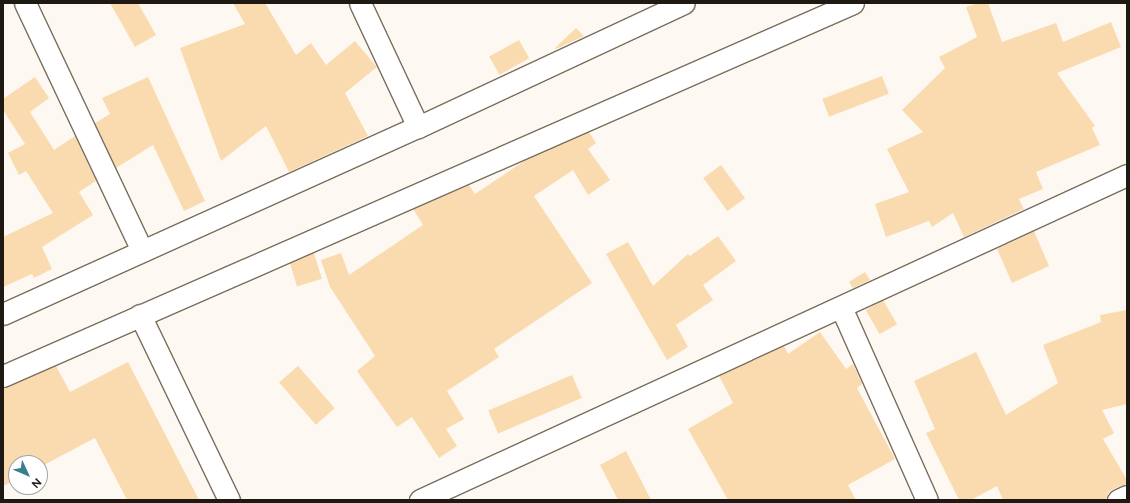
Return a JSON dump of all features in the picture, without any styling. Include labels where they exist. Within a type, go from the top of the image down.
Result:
[{"type":"street","points":[[25,3],[142,251]]},
{"type":"street","points":[[360,3],[418,127]]},
{"type":"street","points":[[3,314],[418,127],[683,3]]},
{"type":"street","points":[[3,376],[853,3]]},
{"type":"street","points":[[420,500],[1127,175]]},
{"type":"street","points":[[841,307],[927,500]]},
{"type":"street","points":[[140,315],[229,500]]},
{"type":"street","points":[[1118,500],[1127,496]]},
{"type":"building","points":[[110,3],[138,3],[156,35],[135,47]]},
{"type":"building","points":[[233,3],[265,3],[296,55],[311,43],[326,65],[355,41],[377,67],[345,93],[368,136],[289,172],[266,126],[221,161],[180,48],[245,24]]},
{"type":"building","points":[[978,3],[988,3],[1002,42],[1056,23],[1063,42],[1111,22],[1121,47],[1057,73],[1095,126],[1092,128],[1100,145],[1036,172],[1043,189],[1019,199],[1024,209],[964,237],[953,213],[932,227],[929,221],[886,237],[875,204],[909,192],[887,149],[923,132],[902,110],[945,68],[939,57],[977,37],[966,7]]},
{"type":"building","points":[[576,28],[584,36],[556,49],[555,48]]},
{"type":"building","points":[[519,40],[529,58],[499,75],[489,56]]},
{"type":"building","points":[[882,76],[889,94],[829,117],[822,99]]},
{"type":"building","points":[[35,77],[49,98],[30,112],[54,150],[75,136],[96,181],[79,192],[93,215],[42,247],[52,269],[34,278],[32,274],[3,287],[3,237],[53,213],[26,171],[19,175],[8,153],[25,144],[3,110],[3,99]]},
{"type":"building","points":[[148,77],[205,201],[184,211],[153,145],[116,168],[95,123],[110,114],[102,98]]},
{"type":"building","points":[[589,132],[596,143],[588,149],[610,180],[588,195],[573,170],[534,196],[592,283],[494,349],[499,357],[447,391],[464,419],[446,429],[457,446],[439,458],[412,417],[397,427],[357,371],[375,356],[330,287],[321,260],[341,253],[349,275],[423,225],[413,209],[469,185],[475,194],[527,159]]},
{"type":"building","points":[[721,165],[745,198],[727,211],[703,178]]},
{"type":"building","points":[[1034,231],[1049,266],[1012,283],[997,249],[974,260]]},
{"type":"building","points":[[718,236],[736,261],[703,285],[713,300],[676,325],[688,347],[667,360],[606,254],[628,242],[653,286],[688,254],[690,256]]},
{"type":"building","points":[[314,253],[322,279],[297,286],[289,261]]},
{"type":"building","points":[[865,272],[870,280],[853,288],[849,282]]},
{"type":"building","points":[[883,300],[897,324],[880,334],[866,310]]},
{"type":"building","points":[[1127,310],[1127,404],[1102,410],[1114,433],[1103,439],[1127,480],[1127,484],[1113,489],[1108,493],[1106,500],[1003,500],[997,486],[971,500],[959,500],[926,433],[935,429],[914,381],[976,352],[1006,415],[1058,383],[1043,345],[1101,322],[1100,315]]},
{"type":"building","points":[[820,332],[846,369],[853,364],[862,384],[857,388],[895,459],[848,485],[856,500],[728,500],[688,429],[733,403],[719,376],[784,346],[788,354]]},
{"type":"building","points":[[128,362],[199,500],[127,500],[95,438],[48,463],[48,455],[8,455],[8,484],[3,486],[3,388],[56,366],[70,392]]},
{"type":"building","points":[[298,366],[335,408],[316,425],[279,382]]},
{"type":"building","points":[[572,375],[582,398],[498,434],[488,411]]},
{"type":"building","points":[[626,451],[651,500],[618,500],[600,465]]}]
